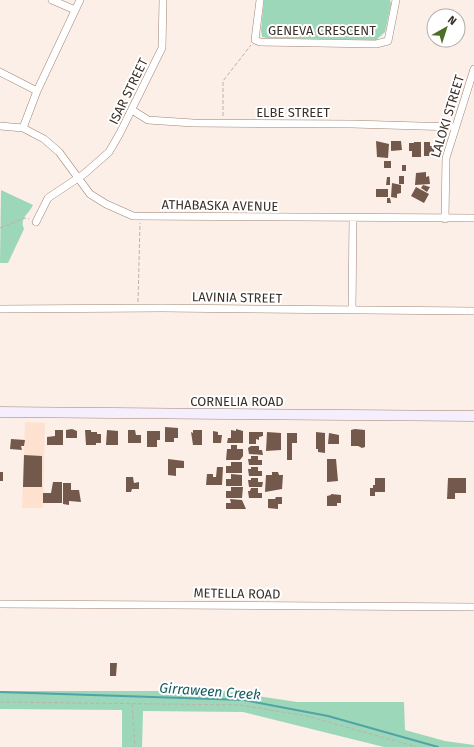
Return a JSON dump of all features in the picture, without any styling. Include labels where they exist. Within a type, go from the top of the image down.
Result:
[{"type":"street","points":[[52,0],[75,10]]},
{"type":"street","points":[[23,128],[37,91],[80,0]]},
{"type":"street","name":"ISAR STREET","points":[[36,222],[48,198],[84,174],[108,152],[132,110],[162,48],[163,0]]},
{"type":"street","name":"GENEVA CRESCENT","points":[[260,0],[255,40],[260,42],[376,44],[388,41],[396,0]]},
{"type":"street","name":"LALOKI STREET","points":[[445,219],[445,166],[447,151],[474,69]]},
{"type":"street","points":[[0,72],[37,91]]},
{"type":"street","name":"ELBE STREET","points":[[132,110],[148,120],[223,123],[455,127]]},
{"type":"street","name":"ATHABASKA AVENUE","points":[[0,126],[23,128],[44,139],[59,152],[79,176],[90,194],[106,204],[133,216],[474,218]]},
{"type":"street","points":[[352,310],[353,218]]},
{"type":"street","name":"LAVINIA STREET","points":[[0,309],[138,308],[474,311]]},
{"type":"street","name":"CORNELIA ROAD","points":[[0,412],[474,416]]},
{"type":"street","name":"METELLA ROAD","points":[[0,604],[474,606]]},
{"type":"path","points":[[223,123],[223,81],[255,40]]},
{"type":"path","points":[[138,308],[140,216]]},
{"type":"path","points":[[0,228],[25,218],[36,222]]},
{"type":"path","points":[[0,702],[132,704],[180,703],[256,707],[307,716],[417,747]]},
{"type":"path","points":[[132,704],[135,747]]},
{"type":"shaded area","points":[[25,422],[45,423],[43,508],[22,508]]},
{"type":"green space","points":[[264,0],[390,0],[391,4],[385,32],[376,40],[267,38],[262,37],[261,30]]},
{"type":"green space","points":[[1,190],[33,205],[25,216],[23,222],[24,229],[8,263],[0,263]]},
{"type":"green space","points":[[0,691],[224,691],[297,702],[404,702],[405,730],[445,741],[474,745],[474,747],[384,747],[243,712],[143,711],[142,747],[122,747],[122,710],[0,709]]},
{"type":"building","points":[[376,141],[389,144],[388,158],[377,157]]},
{"type":"building","points":[[391,141],[401,141],[402,150],[391,151]]},
{"type":"building","points":[[421,142],[421,157],[412,157],[412,151],[409,151],[409,143]]},
{"type":"building","points":[[424,142],[430,142],[430,146],[434,146],[434,156],[424,156]]},
{"type":"building","points":[[384,161],[391,161],[391,168],[384,168]]},
{"type":"building","points":[[402,165],[406,165],[406,171],[402,171]]},
{"type":"building","points":[[426,172],[426,177],[429,176],[430,184],[415,185],[416,173]]},
{"type":"building","points":[[399,176],[404,176],[404,184],[399,184]]},
{"type":"building","points":[[387,177],[390,177],[390,185],[386,185]]},
{"type":"building","points":[[392,183],[401,185],[401,193],[397,194],[397,198],[391,197]]},
{"type":"building","points":[[423,185],[430,187],[427,192],[421,188]]},
{"type":"building","points":[[416,187],[429,194],[424,203],[411,196]]},
{"type":"building","points":[[376,189],[388,189],[388,197],[376,197]]},
{"type":"building","points":[[387,198],[390,198],[391,203],[387,203]]},
{"type":"building","points":[[165,427],[178,428],[178,438],[174,438],[174,442],[165,442]]},
{"type":"building","points":[[72,429],[77,431],[77,438],[66,438],[66,430]]},
{"type":"building","points":[[236,429],[243,431],[243,443],[227,443],[228,438],[231,438],[231,430],[236,431]]},
{"type":"building","points":[[55,430],[63,430],[63,445],[47,445],[47,437],[55,436]]},
{"type":"building","points":[[85,430],[91,430],[91,432],[101,434],[101,443],[96,443],[96,445],[86,445]]},
{"type":"building","points":[[107,430],[118,431],[118,445],[106,445]]},
{"type":"building","points":[[128,430],[135,430],[136,435],[141,435],[141,443],[128,443]]},
{"type":"building","points":[[193,430],[202,430],[202,445],[193,445],[191,432],[193,433]]},
{"type":"building","points":[[351,430],[365,430],[365,447],[362,448],[358,446],[351,446]]},
{"type":"building","points":[[147,431],[160,431],[160,440],[157,440],[157,447],[147,447]]},
{"type":"building","points":[[213,431],[218,432],[218,435],[222,435],[221,443],[213,443]]},
{"type":"building","points":[[249,432],[263,432],[263,436],[259,437],[259,440],[256,439],[256,444],[249,444]]},
{"type":"building","points":[[267,432],[281,433],[281,450],[266,451]]},
{"type":"building","points":[[316,432],[325,433],[325,453],[318,452],[318,449],[316,449]]},
{"type":"building","points":[[287,433],[297,433],[297,443],[292,443],[292,460],[287,460]]},
{"type":"building","points":[[329,433],[339,435],[339,444],[328,444]]},
{"type":"building","points":[[11,439],[25,440],[24,446],[21,446],[22,450],[10,449]]},
{"type":"building","points":[[231,445],[237,445],[237,449],[243,449],[243,456],[240,460],[226,460],[227,449],[231,449]]},
{"type":"building","points":[[251,446],[259,446],[259,450],[262,450],[263,455],[249,454],[248,448]]},
{"type":"building","points":[[24,455],[42,456],[42,487],[23,487]]},
{"type":"building","points":[[251,456],[258,456],[258,460],[262,460],[262,465],[249,465],[248,459],[251,459]]},
{"type":"building","points":[[168,459],[184,461],[184,468],[176,468],[176,476],[168,475]]},
{"type":"building","points":[[327,459],[336,459],[338,481],[327,482]]},
{"type":"building","points":[[231,462],[242,462],[242,473],[226,473],[226,466],[231,466]]},
{"type":"building","points":[[217,467],[223,467],[222,485],[206,485],[207,474],[213,474],[213,477],[216,477]]},
{"type":"building","points":[[251,467],[258,467],[258,471],[262,471],[262,476],[249,476],[248,469],[251,469]]},
{"type":"building","points":[[0,472],[3,472],[3,481],[0,481]]},
{"type":"building","points":[[272,472],[278,472],[279,475],[283,475],[282,489],[265,492],[266,475],[272,475]]},
{"type":"building","points":[[231,474],[242,475],[242,486],[226,486],[226,479],[231,479]]},
{"type":"building","points":[[126,477],[133,477],[134,483],[139,482],[139,489],[132,489],[131,492],[126,492]]},
{"type":"building","points":[[251,478],[258,478],[258,482],[263,482],[262,487],[249,487],[248,480],[251,480]]},
{"type":"building","points":[[375,478],[385,478],[385,492],[375,492],[375,496],[370,496],[370,488],[373,488],[373,485],[375,485]]},
{"type":"building","points":[[448,478],[466,478],[466,493],[455,493],[455,499],[447,499]]},
{"type":"building","points":[[53,482],[62,482],[62,503],[43,503],[43,493],[51,493]]},
{"type":"building","points":[[63,483],[71,483],[71,490],[79,490],[81,502],[69,501],[69,505],[63,504]]},
{"type":"building","points":[[231,487],[243,487],[242,498],[226,498],[226,491],[231,491]]},
{"type":"building","points":[[251,488],[258,488],[258,493],[262,493],[262,498],[249,498],[248,491],[250,491]]},
{"type":"building","points":[[331,494],[341,495],[341,503],[337,503],[337,506],[327,506],[327,496]]},
{"type":"building","points":[[276,497],[282,497],[282,504],[278,504],[278,509],[268,508],[268,499],[275,499]]},
{"type":"building","points":[[230,499],[242,500],[246,509],[226,509],[226,503],[231,503]]},
{"type":"building","points":[[110,663],[117,663],[116,676],[110,676]]},
{"type":"waterway","name":"Girraween Creek","points":[[0,692],[244,700],[328,716],[438,747]]}]
